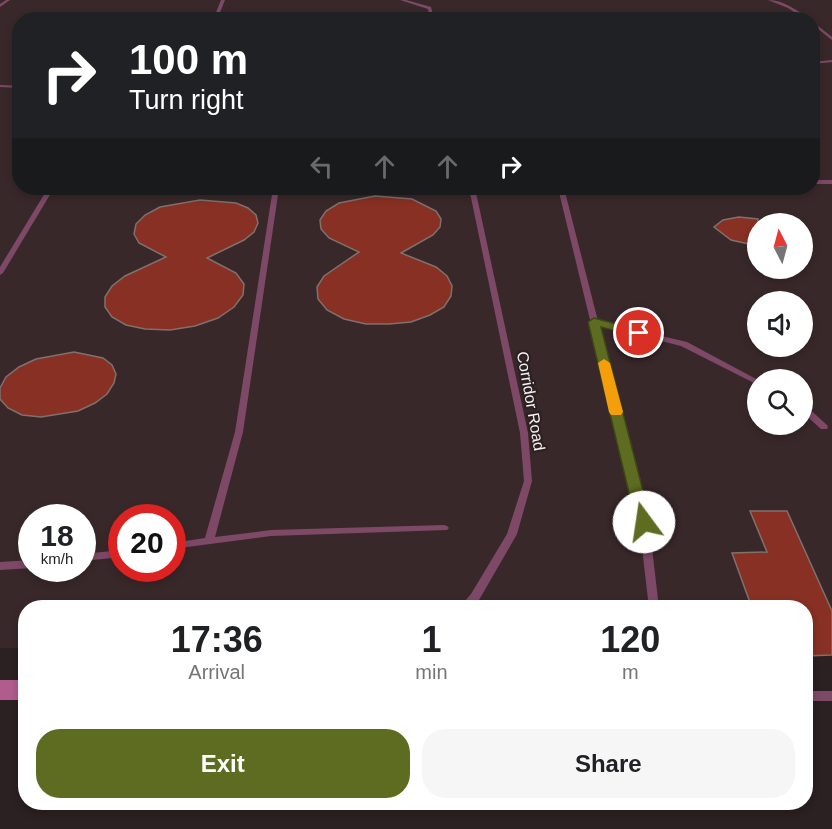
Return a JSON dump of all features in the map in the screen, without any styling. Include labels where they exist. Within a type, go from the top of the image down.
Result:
[{"type":"street","points":[[0,690],[18,690]]},
{"type":"lane","points":[[402,0],[430,8],[431,12]]},
{"type":"lane","points":[[770,0],[797,12]]},
{"type":"lane","points":[[820,29],[832,39]]},
{"type":"lane","points":[[0,273],[47,195]]},
{"type":"lane","points":[[209,541],[239,432],[275,195]]},
{"type":"lane","name":"Corridor Road","points":[[472,600],[512,534],[528,481],[524,433],[473,195]]},
{"type":"lane","points":[[563,195],[644,522],[653,600]]},
{"type":"lane","points":[[594,322],[684,344],[747,377]]},
{"type":"lane","points":[[813,417],[824,427]]},
{"type":"lane","points":[[186,544],[271,533],[444,528]]},
{"type":"lane","points":[[0,566],[18,565]]},
{"type":"lane","points":[[813,696],[832,696]]},
{"type":"shaded area","points":[[0,0],[832,0],[832,652],[813,653],[813,600],[18,600],[18,648],[0,648]]},
{"type":"building","points":[[375,196],[412,199],[436,211],[441,219],[440,227],[433,235],[401,253],[436,267],[447,276],[452,286],[451,296],[444,307],[430,315],[411,322],[366,324],[344,319],[327,310],[318,299],[317,287],[324,276],[359,252],[329,238],[321,229],[320,220],[326,211],[339,203]]},
{"type":"building","points":[[200,200],[236,203],[248,208],[256,215],[258,223],[254,232],[244,240],[207,258],[236,273],[244,284],[243,295],[234,307],[218,318],[195,326],[170,330],[145,329],[126,325],[112,317],[105,307],[105,297],[112,286],[125,276],[166,257],[139,243],[134,234],[136,224],[145,215],[160,207]]},
{"type":"building","points":[[747,218],[747,244],[731,240],[714,227],[723,220]]},
{"type":"building","points":[[74,352],[103,358],[112,365],[116,374],[114,383],[107,394],[95,403],[78,411],[41,417],[22,415],[8,408],[0,399],[0,388],[6,377],[19,367],[36,359]]},
{"type":"building","points":[[750,511],[787,511],[832,611],[832,655],[813,656],[813,600],[749,600],[732,553],[767,552]]},
{"type":"slow traffic","points":[[604,363],[616,412]]},
{"type":"route","points":[[639,333],[594,322],[644,522]]}]
